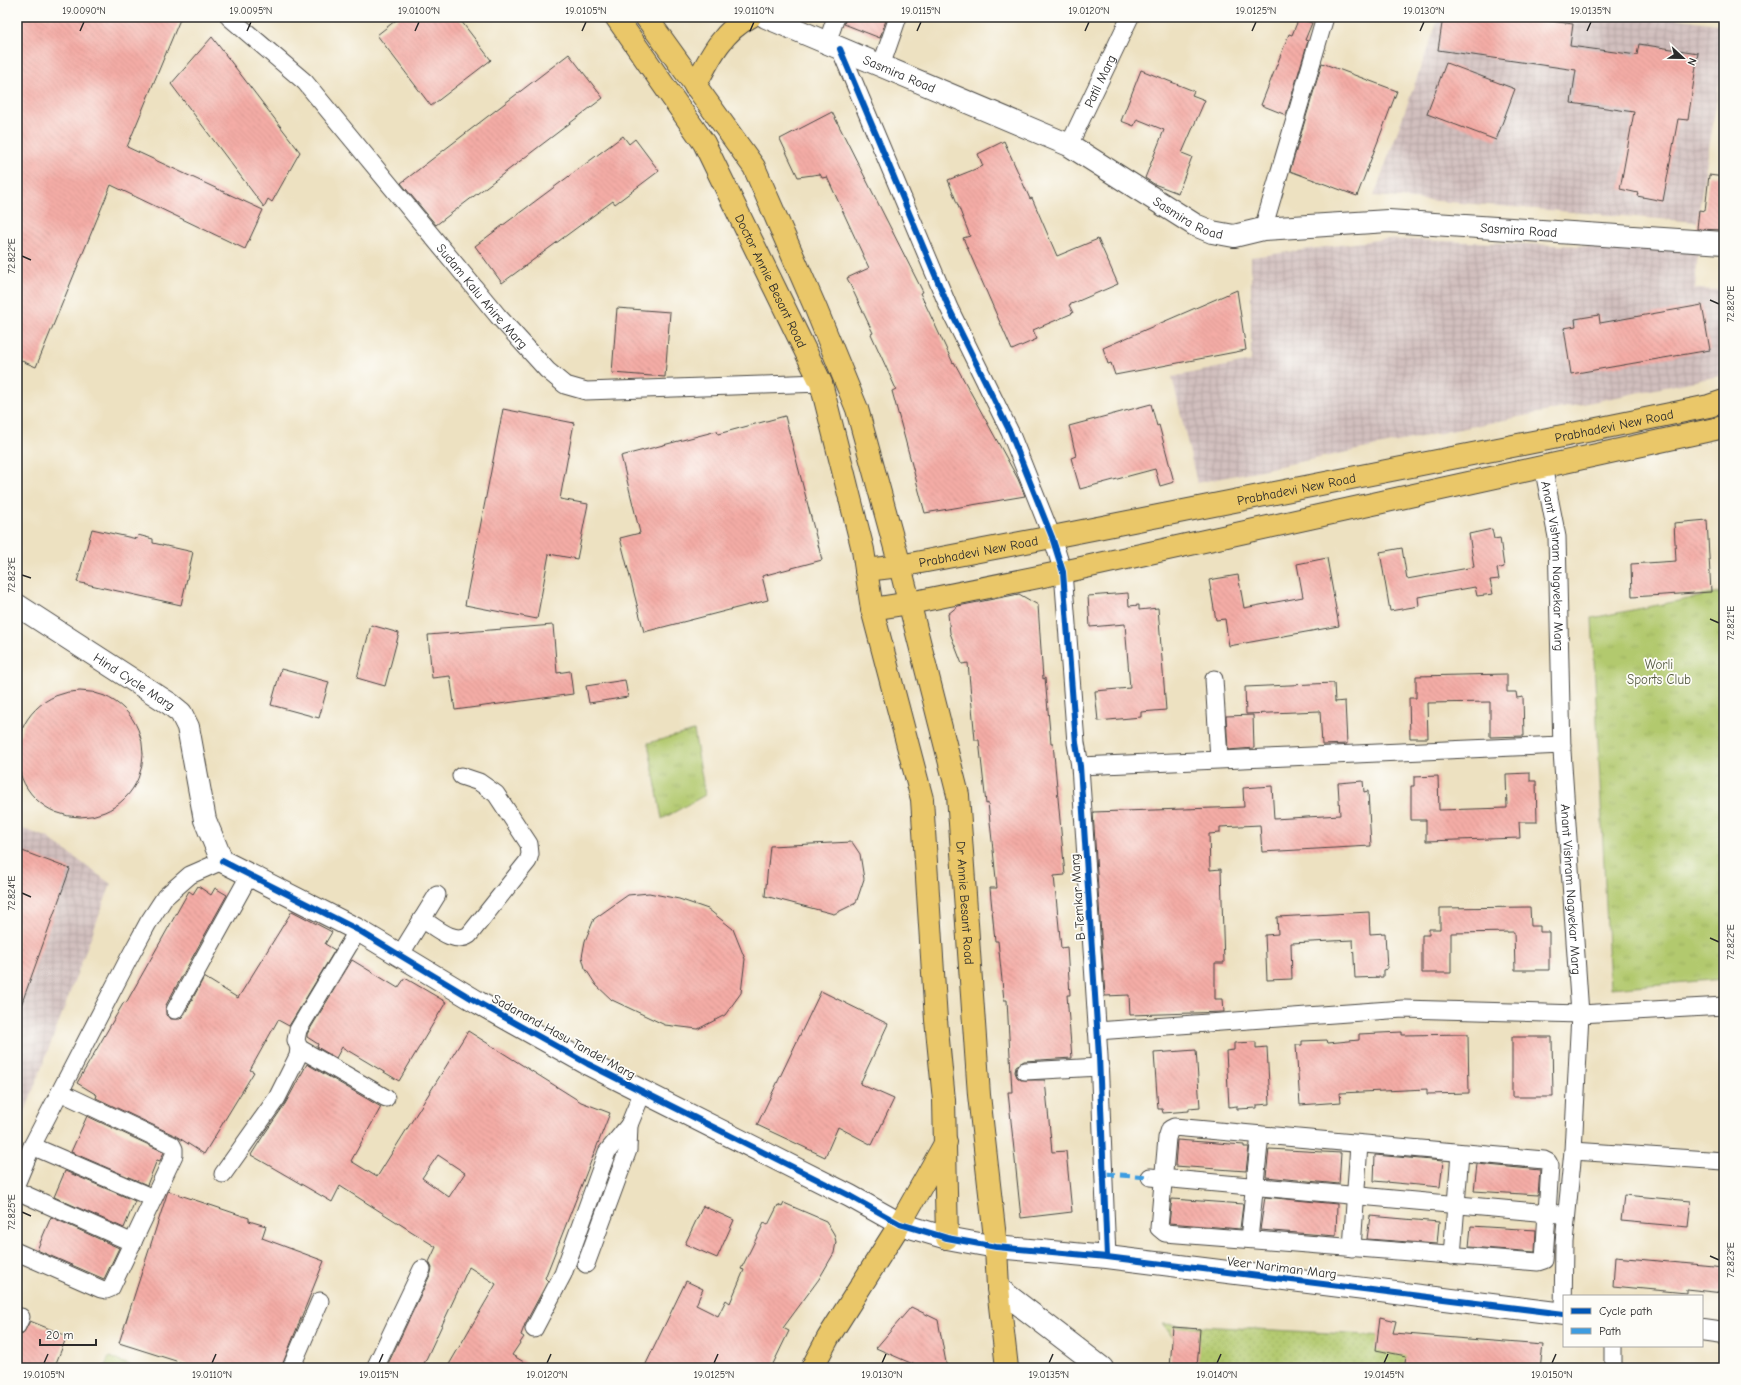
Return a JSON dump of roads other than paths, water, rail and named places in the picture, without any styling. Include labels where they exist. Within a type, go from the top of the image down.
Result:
[{"type":"main road","name":"Doctor Annie Besant Road","points":[[616,17],[704,143],[821,383],[866,570]]},
{"type":"main road","name":"Doctor Annie Besant Road","points":[[646,17],[754,167],[816,309],[857,409],[900,566]]},
{"type":"main road","points":[[695,86],[724,36],[740,22],[750,17]]},
{"type":"main road","name":"Prabhadevi New Road","points":[[866,570],[900,566],[1052,537],[1538,441],[1709,406],[1724,401]]},
{"type":"main road","name":"Prabhadevi New Road","points":[[872,609],[910,603],[1063,572],[1724,427]]},
{"type":"main road","name":"Dr Annie Besant Road","points":[[900,566],[958,795],[979,1096],[996,1247],[998,1288],[1007,1368]]},
{"type":"main road","points":[[866,570],[872,609],[922,799],[936,1020],[944,1100],[947,1238]]},
{"type":"main road","points":[[812,1368],[828,1338],[900,1224],[946,1142]]},
{"type":"street","name":"Sudam Kalu Ahire Marg","points":[[229,17],[305,82],[498,316],[547,370],[565,385],[586,391],[821,383]]},
{"type":"street","name":"Sasmira Road","points":[[766,17],[1069,145],[1195,225],[1212,232],[1234,236],[1263,229],[1388,221],[1724,243]]},
{"type":"street","points":[[833,46],[836,17]]},
{"type":"street","points":[[881,66],[898,17]]},
{"type":"street","name":"Patil Marg","points":[[1069,145],[1130,17]]},
{"type":"street","points":[[1263,229],[1325,17]]},
{"type":"street","name":"B Temkar Marg","points":[[833,46],[949,308],[1010,432],[1052,537],[1063,572],[1076,743],[1080,766],[1100,1067],[1108,1256]]},
{"type":"street","name":"Anant Vishram Nagvekar Marg","points":[[1543,466],[1557,537],[1562,746],[1580,1014],[1573,1151],[1566,1215],[1564,1295]]},
{"type":"street","name":"Hind Cycle Marg","points":[[17,605],[170,704],[181,713],[188,726],[205,820],[222,861]]},
{"type":"street","points":[[1214,679],[1219,759]]},
{"type":"street","points":[[1080,766],[1219,759],[1562,746]]},
{"type":"street","points":[[422,919],[455,938],[464,938],[469,935],[528,861],[530,854],[529,844],[496,794],[479,782],[460,776]]},
{"type":"street","points":[[17,1182],[32,1146],[148,923],[165,897],[190,875],[222,861]]},
{"type":"street","name":"Sadanand Hasu Tandel Marg","points":[[222,861],[358,930],[588,1064],[844,1192],[900,1224],[947,1238]]},
{"type":"street","points":[[175,1010],[249,876]]},
{"type":"street","points":[[400,955],[437,895]]},
{"type":"street","points":[[223,1174],[277,1098],[298,1056],[299,1048],[296,1040],[298,1030],[358,930]]},
{"type":"street","points":[[1097,1031],[1403,1010],[1580,1014],[1724,1006]]},
{"type":"street","points":[[299,1048],[386,1098]]},
{"type":"street","points":[[1024,1071],[1100,1067]]},
{"type":"street","points":[[534,1329],[562,1274],[607,1152],[629,1125],[643,1091]]},
{"type":"street","points":[[17,1252],[100,1288],[106,1290],[111,1288],[174,1155],[172,1145],[60,1092]]},
{"type":"street","points":[[586,1264],[628,1150],[629,1125]]},
{"type":"street","points":[[1174,1127],[1260,1135],[1544,1160],[1548,1162],[1550,1166],[1545,1256],[1542,1262],[1249,1240],[1161,1231],[1159,1228],[1157,1177],[1170,1129],[1174,1127]]},
{"type":"street","points":[[1249,1240],[1260,1135]]},
{"type":"street","points":[[1352,1248],[1360,1144]]},
{"type":"street","points":[[32,1146],[153,1198]]},
{"type":"street","points":[[1573,1151],[1724,1161]]},
{"type":"street","points":[[1452,1256],[1460,1153]]},
{"type":"street","points":[[1157,1177],[1566,1215]]},
{"type":"street","points":[[17,1191],[133,1243]]},
{"type":"street","name":"Veer Nariman Marg","points":[[947,1238],[996,1247],[1108,1256],[1563,1314]]},
{"type":"street","points":[[376,1368],[422,1270]]},
{"type":"street","points":[[998,1288],[1102,1368]]},
{"type":"street","points":[[291,1368],[320,1301]]},
{"type":"street","points":[[1703,1330],[1724,1333]]},
{"type":"street","points":[[1613,1347],[1613,1368]]},
{"type":"park label","name":"Worli Sports Club","points":[[1659,672]]}]
